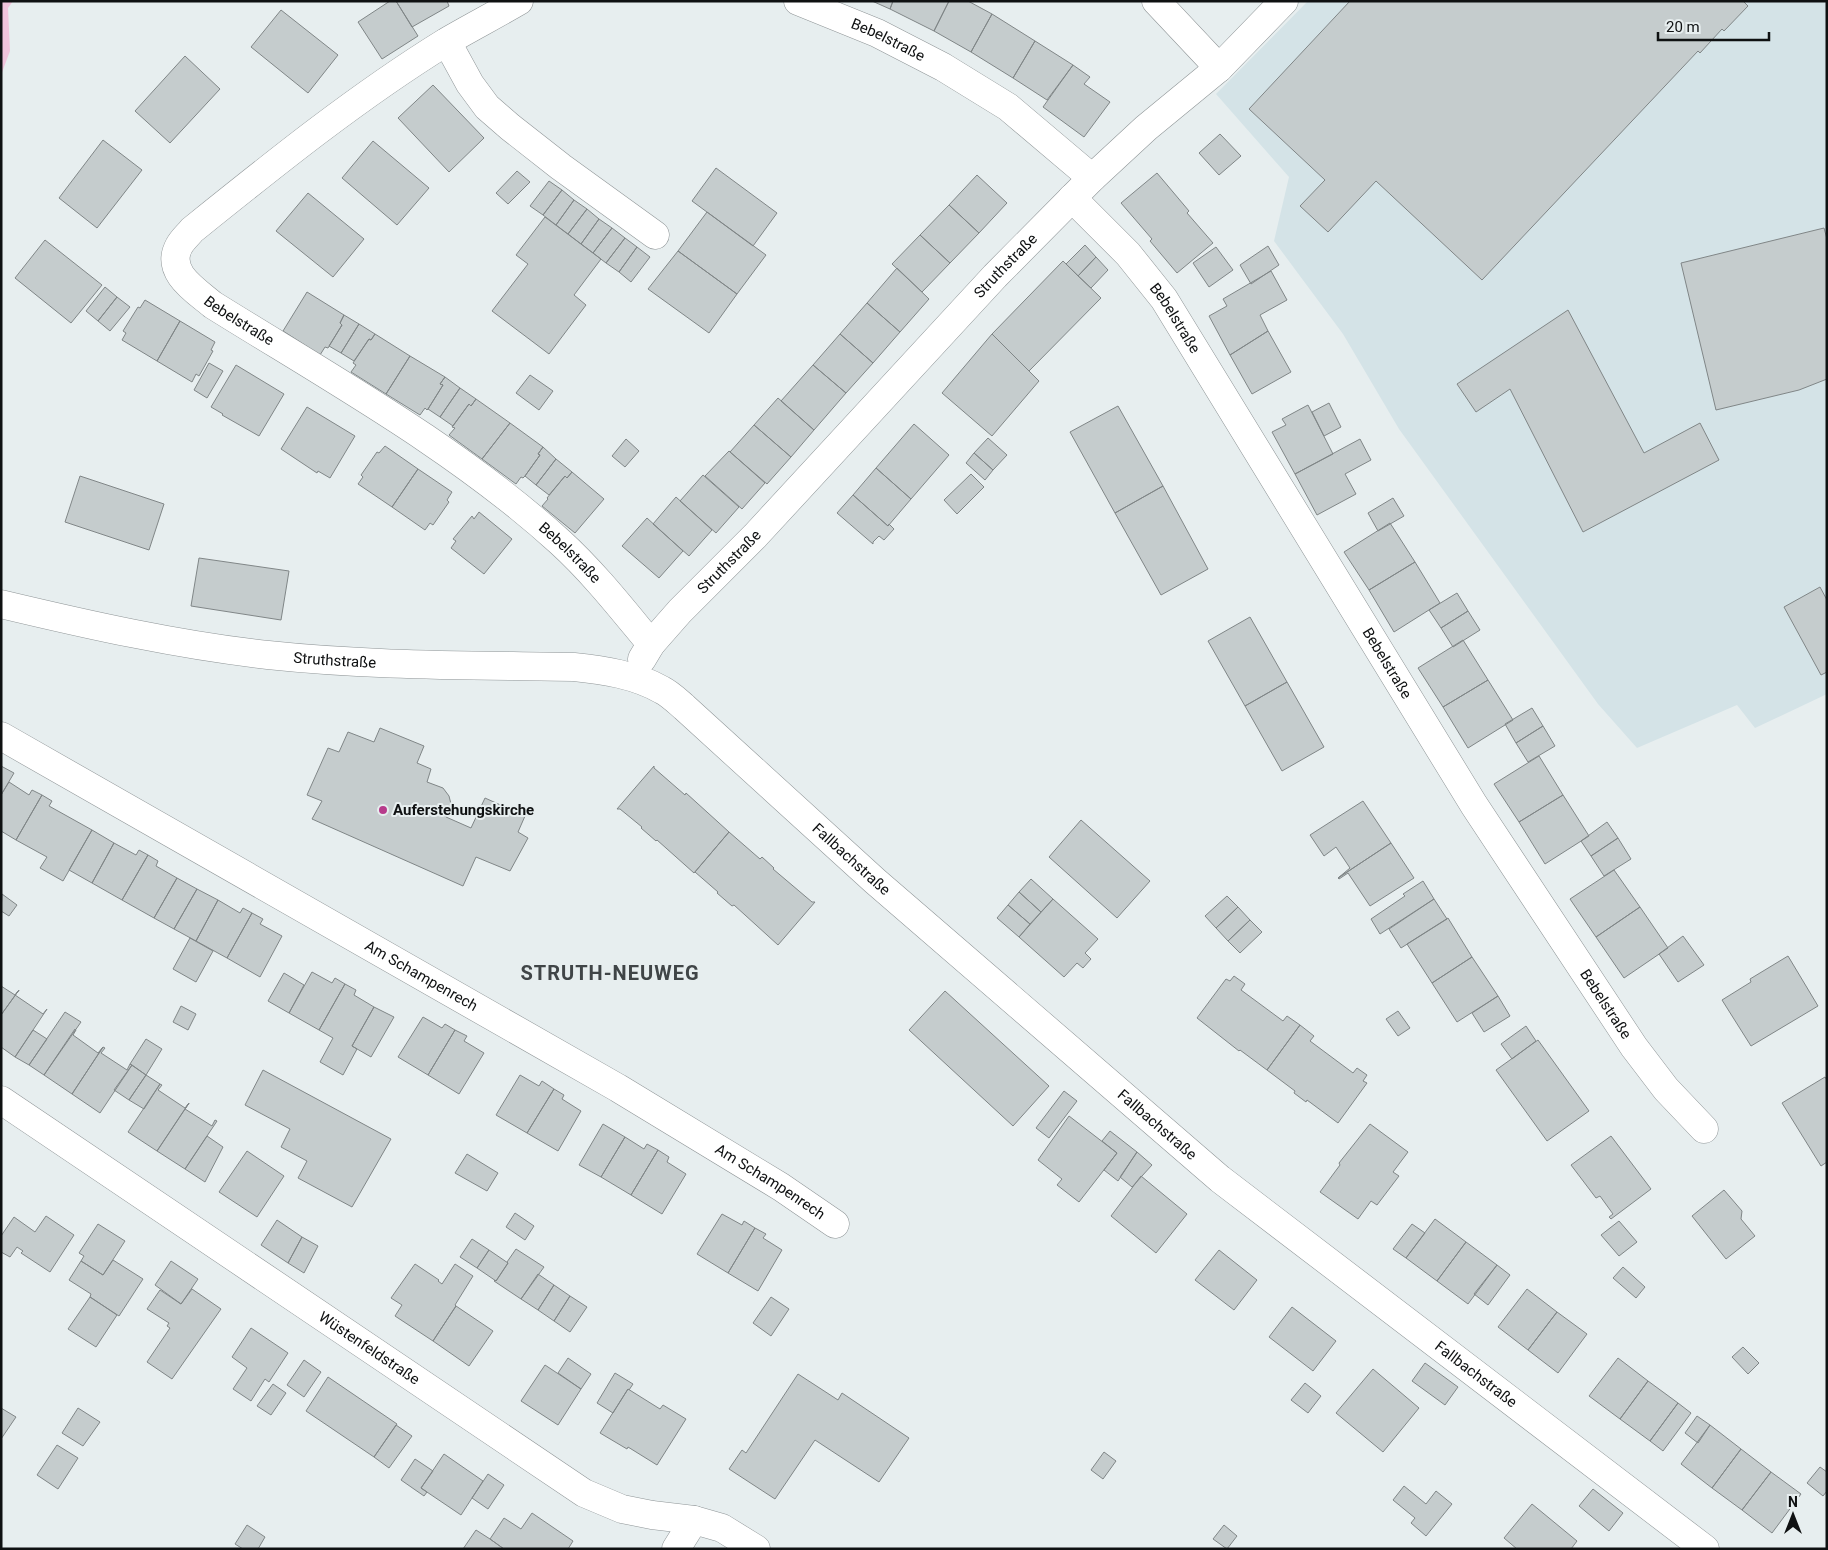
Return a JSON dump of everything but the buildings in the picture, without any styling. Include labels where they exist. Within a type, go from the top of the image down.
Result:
[{"type":"street","name":"Bebelstraße","points":[[519,1],[446,42],[373,90],[192,230],[179,246],[174,262],[178,272],[213,305],[416,432],[502,493],[560,542],[603,585],[650,644]]},
{"type":"street","name":"Bebelstraße","points":[[798,1],[877,33],[943,67],[1008,107],[1092,178]]},
{"type":"street","points":[[1156,1],[1219,68]]},
{"type":"street","name":"Struthstraße","points":[[1,604],[162,639],[268,655],[359,661],[574,667],[600,670],[631,677],[650,644],[755,536],[995,276],[1092,178],[1146,128],[1219,68],[1284,1]]},
{"type":"street","points":[[446,42],[470,84],[487,106],[510,127],[561,167],[655,235]]},
{"type":"street","name":"Bebelstraße","points":[[1072,198],[1128,254],[1164,298],[1474,805],[1634,1047],[1666,1089],[1704,1129]]},
{"type":"street","name":"Fallbachstraße","points":[[631,677],[662,690],[684,707],[875,881],[1220,1179],[1705,1549]]},
{"type":"street","name":"Am Schampenrech","points":[[1,736],[618,1088],[781,1187],[835,1224]]},
{"type":"street","name":"Wüstenfeldstraße","points":[[1,1100],[584,1493],[622,1509],[694,1520],[722,1528],[756,1549]]},
{"type":"street","points":[[676,1549],[694,1520]]},
{"type":"shaded area","points":[[1,1],[13,1],[8,8],[10,51],[1,75]]},
{"type":"shaded area","points":[[1308,1],[1827,1],[1827,694],[1755,728],[1737,705],[1637,748],[1598,704],[1399,429],[1343,334],[1274,241],[1289,177],[1216,94]]},
{"type":"place","name":"Auferstehungskirche","points":[[383,810]]},
{"type":"district","name":"STRUTH-NEUWEG","points":[[610,973]]}]
